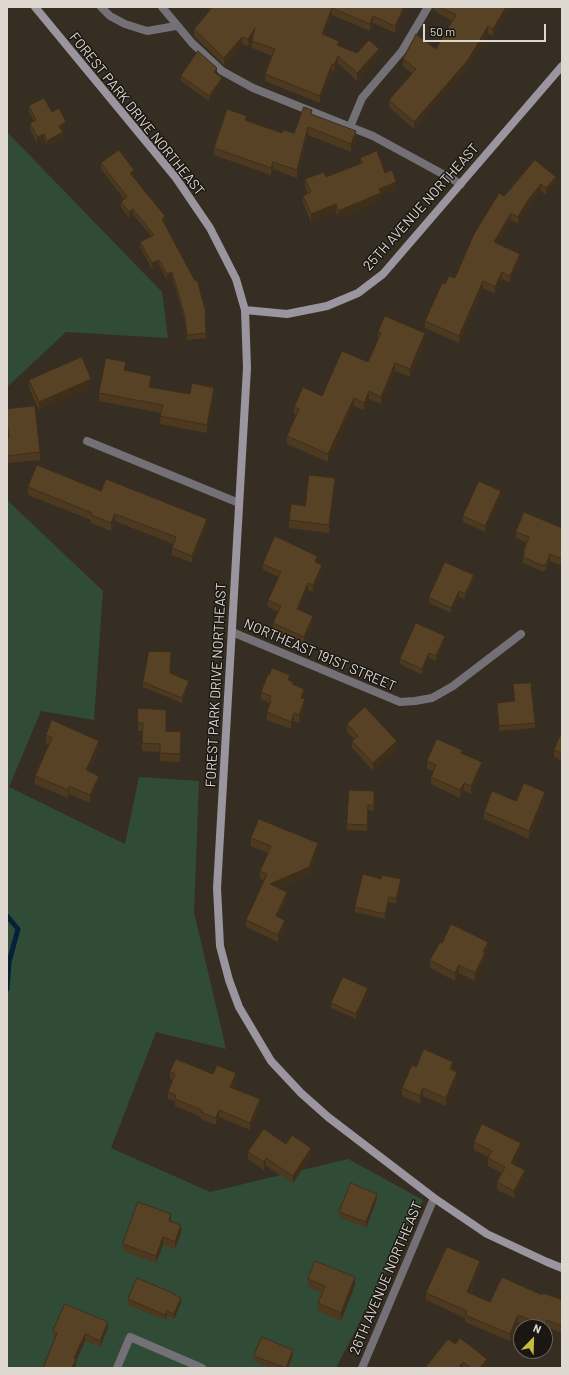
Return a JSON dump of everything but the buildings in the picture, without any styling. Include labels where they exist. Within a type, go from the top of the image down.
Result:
[{"type":"street","name":"FOREST PARK DRIVE NORTHEAST","points":[[35,7],[176,178],[210,228],[236,279],[245,310],[247,368],[217,888],[220,946],[229,980],[239,1007],[271,1061],[296,1088],[328,1117],[434,1198],[486,1234],[562,1268]]},
{"type":"street","points":[[101,7],[110,16],[120,22],[147,31],[176,26]]},
{"type":"street","points":[[162,7],[176,26],[222,71],[253,88],[373,136],[461,184]]},
{"type":"street","points":[[350,127],[362,98],[402,51],[428,7]]},
{"type":"street","name":"25TH AVENUE NORTHEAST","points":[[245,310],[287,314],[327,306],[358,293],[383,274],[562,66]]},
{"type":"street","points":[[87,441],[239,503]]},
{"type":"street","name":"NORTHEAST 191ST STREET","points":[[232,632],[400,702],[432,698],[453,686],[521,634]]},
{"type":"street","name":"26TH AVENUE NORTHEAST","points":[[362,1368],[434,1198]]},
{"type":"street","points":[[117,1368],[130,1337],[202,1368]]},
{"type":"green space","points":[[7,132],[162,292],[168,338],[66,332],[7,387]]},
{"type":"green space","points":[[7,500],[103,591],[94,720],[41,711],[9,787],[125,844],[139,777],[199,781],[194,912],[226,1049],[156,1032],[111,1148],[210,1192],[348,1159],[423,1200],[336,1368],[7,1368]]},
{"type":"waterway","points":[[7,916],[18,929],[9,962],[7,989]]}]
